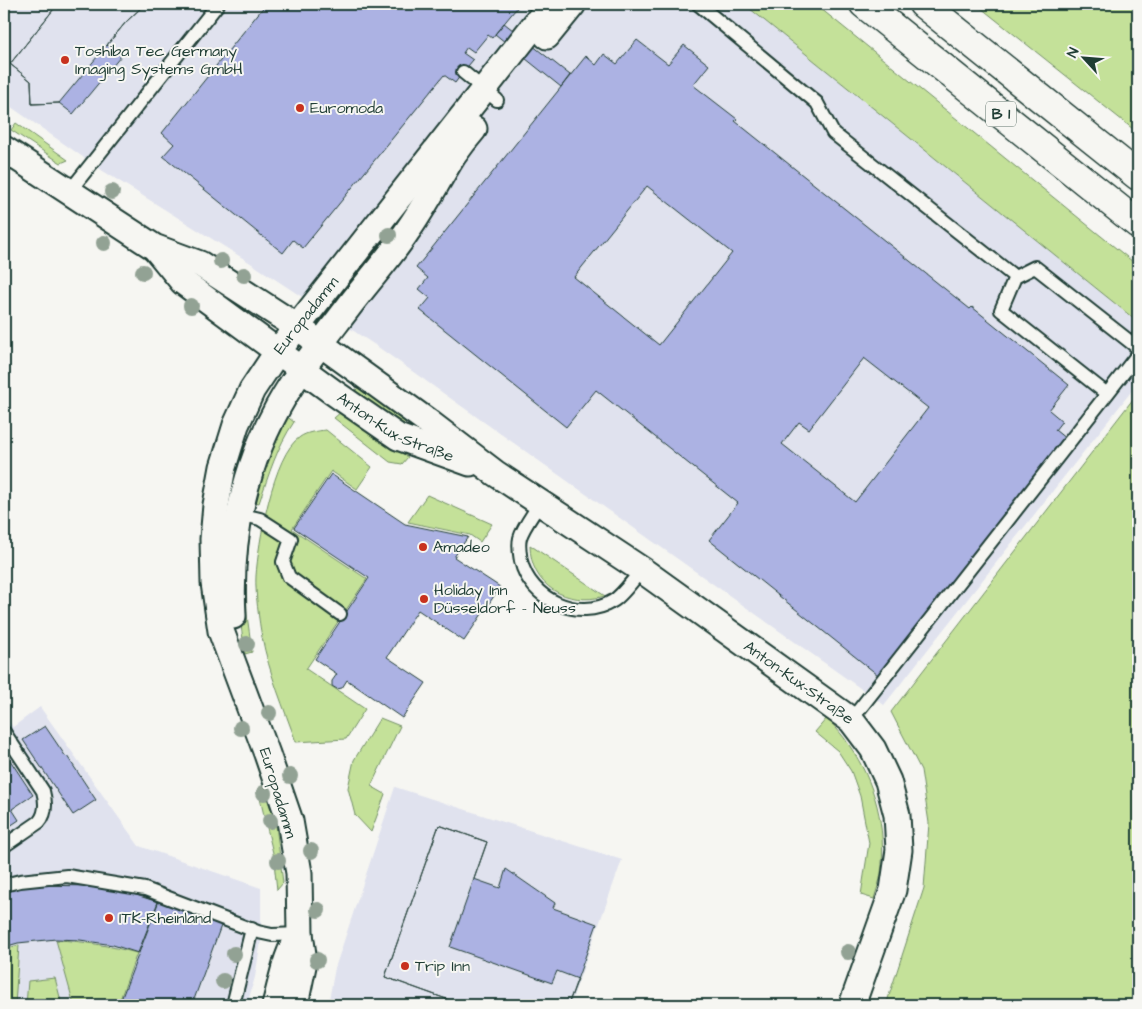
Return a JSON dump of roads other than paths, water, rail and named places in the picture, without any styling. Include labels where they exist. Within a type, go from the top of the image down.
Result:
[{"type":"highway","name":"B 1","points":[[864,4],[1138,224]]},
{"type":"highway","name":"B 1","points":[[923,4],[1138,176]]},
{"type":"street","name":"Europadamm","points":[[241,685],[234,628],[232,585],[239,514],[249,472],[263,437],[278,406],[302,370],[408,230],[491,94],[552,4]]},
{"type":"street","name":"Europadamm","points":[[295,1005],[304,961],[300,934],[298,873],[290,821],[221,631],[214,583],[213,539],[223,466],[236,425],[252,390],[296,326],[491,94],[573,4]]},
{"type":"street","points":[[4,149],[154,247]]},
{"type":"street","name":"Anton-Kux-Straße","points":[[154,247],[200,264],[296,326],[495,473],[642,570],[851,720],[873,749],[888,781],[897,815],[899,850],[893,890],[852,1005]]},
{"type":"street","name":"Anton-Kux-Straße","points":[[154,247],[184,282],[302,370],[398,437],[495,473]]},
{"type":"street","points":[[275,1005],[287,958],[292,945],[300,934]]},
{"type":"lane","points":[[69,192],[218,4]]},
{"type":"lane","points":[[698,4],[817,103],[832,133],[1015,277]]},
{"type":"lane","points":[[463,72],[491,94]]},
{"type":"lane","points":[[1107,394],[1001,310],[1015,277],[1035,267],[1138,348]]},
{"type":"lane","points":[[851,720],[1138,354]]},
{"type":"lane","points":[[540,501],[520,538],[519,551],[528,579],[536,590],[548,600],[581,609],[598,607],[614,601],[642,570]]},
{"type":"lane","points":[[239,514],[260,519],[291,539],[283,562],[288,578],[340,614]]},
{"type":"lane","points":[[4,732],[43,792],[45,800],[43,817],[39,822],[4,846]]},
{"type":"lane","points":[[4,885],[20,881],[67,876],[145,889],[272,935],[300,934]]},
{"type":"lane","points":[[233,1005],[252,929]]},
{"type":"place","name":"Toshiba Tec Germany Imaging Systems GmbH","points":[[65,60]]},
{"type":"place","name":"Euromoda","points":[[300,108]]},
{"type":"place","name":"Amadeo","points":[[423,547]]},
{"type":"place","name":"Holiday Inn Düsseldorf - Neuss","points":[[424,599]]},
{"type":"place","name":"ITK-Rheinland","points":[[109,918]]},
{"type":"place","name":"Trip Inn","points":[[405,966]]}]
